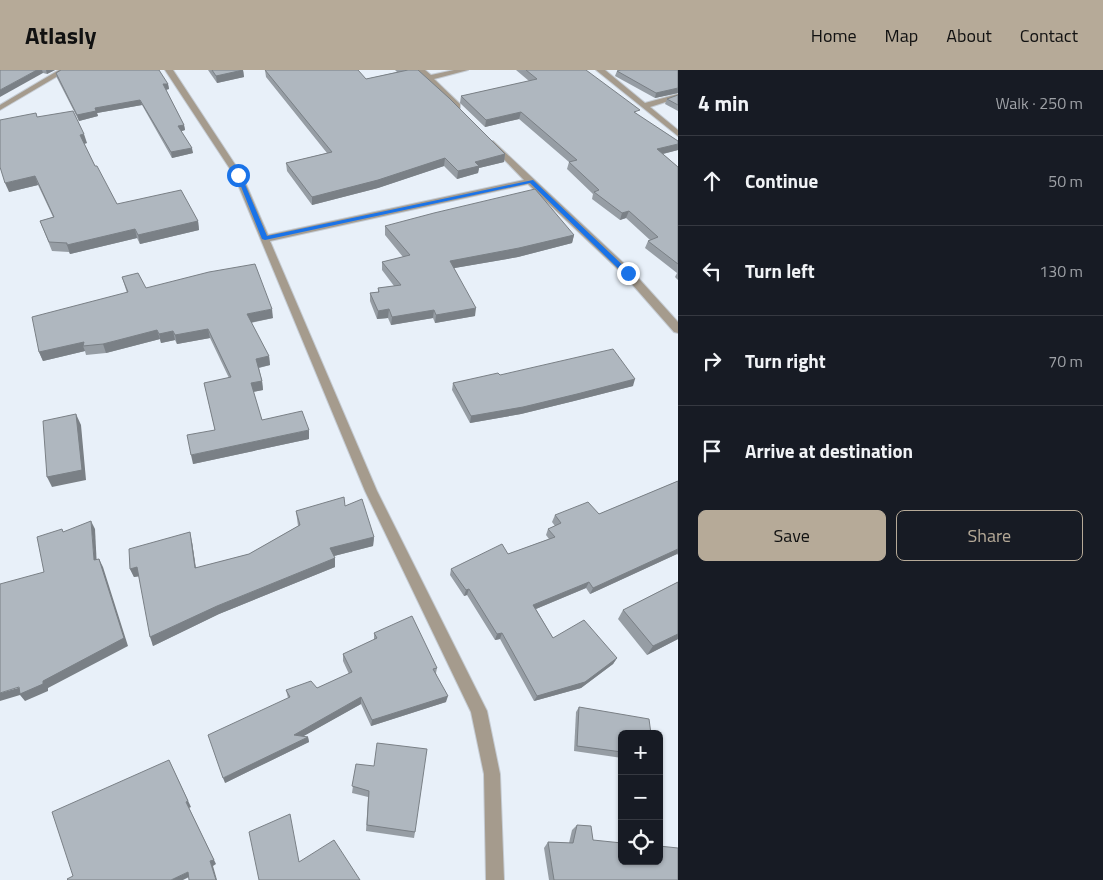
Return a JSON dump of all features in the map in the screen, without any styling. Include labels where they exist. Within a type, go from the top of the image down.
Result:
[{"type":"street","points":[[0,108],[64,70]]},
{"type":"street","points":[[169,70],[238,175],[371,491],[479,711],[492,774],[495,880]]},
{"type":"street","points":[[421,70],[463,112]]},
{"type":"street","points":[[429,78],[464,70]]},
{"type":"street","points":[[600,70],[678,134]]},
{"type":"street","points":[[644,106],[678,96]]},
{"type":"street","points":[[484,133],[531,181],[628,273],[678,329]]},
{"type":"street","points":[[265,239],[531,181]]},
{"type":"building","points":[[0,70],[37,70],[0,90]]},
{"type":"building","points":[[61,70],[159,70],[168,84],[163,84],[184,125],[178,126],[192,148],[171,152],[140,100],[95,108],[96,111],[77,115],[56,73]]},
{"type":"building","points":[[212,70],[243,70],[216,76]]},
{"type":"building","points":[[265,70],[358,70],[366,79],[408,70],[418,70],[505,154],[475,162],[479,166],[458,171],[445,158],[378,180],[312,197],[286,163],[332,152]]},
{"type":"building","points":[[526,70],[586,70],[640,110],[634,112],[678,141],[678,144],[657,149],[678,167],[678,264],[648,241],[658,237],[629,211],[622,213],[594,192],[599,190],[569,162],[577,160],[521,112],[486,120],[461,96],[537,79]]},
{"type":"building","points":[[678,70],[678,88],[656,93],[617,71]]},
{"type":"building","points":[[678,95],[678,105],[667,99]]},
{"type":"building","points":[[73,111],[84,134],[80,135],[117,204],[181,190],[198,221],[138,235],[135,229],[67,245],[67,243],[49,242],[40,221],[54,217],[35,176],[5,183],[0,167],[0,120],[36,113],[37,117]]},
{"type":"building","points":[[535,189],[574,235],[450,261],[476,308],[436,315],[434,310],[392,317],[389,309],[378,311],[370,293],[379,292],[378,288],[401,285],[382,262],[410,255],[385,226]]},
{"type":"building","points":[[255,264],[272,309],[247,314],[269,356],[256,359],[262,381],[251,383],[262,420],[302,411],[309,430],[191,455],[187,435],[215,430],[204,383],[231,377],[208,329],[175,335],[173,331],[159,334],[157,330],[103,344],[83,346],[84,342],[39,352],[32,317],[128,292],[122,277],[138,273],[146,288],[209,272]]},
{"type":"building","points":[[613,349],[635,379],[523,407],[471,416],[453,383],[498,373],[500,375]]},
{"type":"building","points":[[76,414],[82,470],[47,477],[43,421]]},
{"type":"building","points":[[678,481],[678,549],[593,588],[589,582],[533,605],[553,638],[584,620],[617,658],[585,682],[537,696],[502,633],[497,634],[469,589],[466,590],[451,569],[502,544],[508,554],[555,537],[548,529],[561,523],[555,515],[588,502],[599,514]]},
{"type":"building","points":[[344,497],[345,506],[362,499],[374,537],[330,548],[335,558],[217,606],[150,637],[137,567],[130,569],[129,549],[190,532],[195,568],[249,554],[300,525],[296,511]]},
{"type":"building","points":[[91,521],[94,560],[99,559],[124,638],[43,681],[43,684],[20,694],[19,687],[0,693],[0,584],[44,572],[37,537],[62,529],[63,532]]},
{"type":"building","points":[[678,582],[678,634],[653,646],[623,610]]},
{"type":"building","points":[[412,616],[437,668],[433,669],[448,696],[372,720],[361,697],[294,735],[308,737],[223,778],[208,735],[290,697],[286,690],[311,681],[317,688],[352,672],[343,654],[377,638],[374,633]]},
{"type":"building","points":[[579,707],[649,719],[650,730],[618,730],[618,751],[577,746]]},
{"type":"building","points":[[377,743],[427,749],[415,832],[367,825],[369,791],[352,786],[356,764],[374,766]]},
{"type":"building","points":[[169,760],[188,801],[186,802],[214,860],[210,861],[216,880],[189,880],[188,872],[171,880],[68,880],[73,876],[52,812]]},
{"type":"building","points":[[290,814],[299,862],[334,840],[360,880],[259,880],[249,832]]},
{"type":"building","points":[[577,825],[591,826],[593,840],[618,843],[618,865],[663,865],[663,846],[678,848],[678,880],[554,880],[548,842],[573,843]]},
{"type":"route","points":[[238,175],[265,239],[531,181],[628,273]]}]
